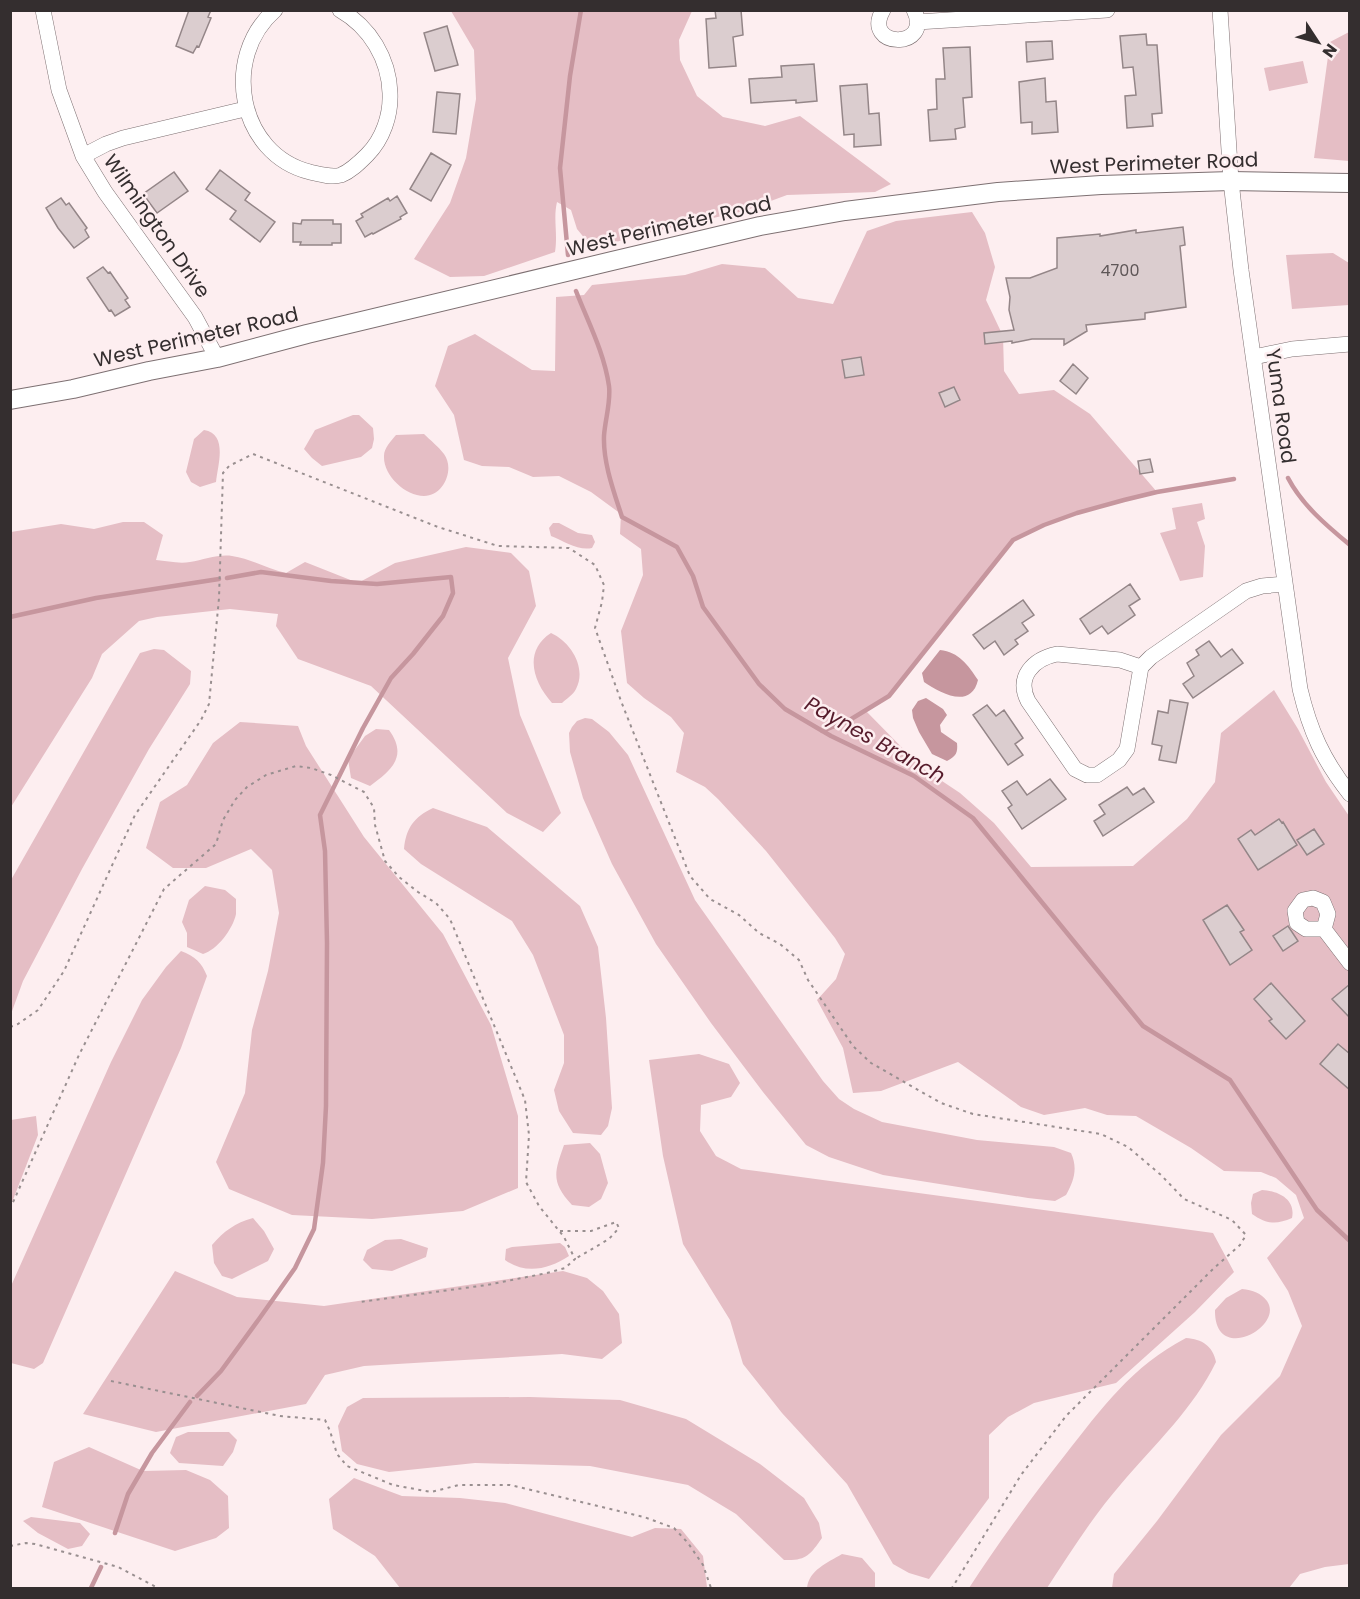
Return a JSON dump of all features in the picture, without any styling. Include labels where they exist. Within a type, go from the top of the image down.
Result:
[{"type":"street","name":"Wilmington Drive","points":[[43,10],[59,90],[83,156],[105,192],[195,317],[217,358]]},
{"type":"street","points":[[275,10],[255,35],[247,57],[245,109],[251,126],[276,156],[300,170],[324,176],[340,176],[355,167],[371,151],[385,126],[390,105],[390,78],[381,53],[368,32],[340,10]]},
{"type":"street","points":[[883,10],[879,24],[885,36],[897,41],[909,38],[916,28],[915,16],[1107,10]]},
{"type":"street","name":"Yuma Road","points":[[1220,10],[1231,181],[1300,689],[1308,719],[1324,757],[1350,794]]},
{"type":"street","points":[[83,156],[123,138],[245,109]]},
{"type":"street","name":"West Perimeter Road","points":[[10,400],[217,358],[307,334],[612,261],[760,226],[811,217],[998,192],[1101,185],[1231,181],[1350,183]]},
{"type":"street","points":[[1254,357],[1292,349],[1350,344]]},
{"type":"street","points":[[1141,668],[1120,660],[1067,654],[1047,656],[1030,668],[1023,691],[1075,769],[1087,775],[1097,775],[1119,760],[1127,749],[1141,668],[1150,657],[1246,591],[1262,586],[1285,584]]},
{"type":"street","points":[[1324,928],[1350,963]]},
{"type":"path","points":[[10,1027],[38,1010],[64,971],[135,815],[210,704],[219,598],[223,473],[229,466],[253,454],[438,527],[498,546],[569,548],[595,565],[604,585],[595,628],[621,701],[690,876],[710,899],[738,915],[759,933],[780,944],[799,960],[808,980],[853,1046],[871,1063],[940,1103],[974,1114],[1101,1134],[1128,1147],[1161,1174],[1184,1199],[1232,1220],[1245,1235],[1240,1245],[1214,1268],[1066,1416],[1021,1475],[952,1588]]},
{"type":"path","points":[[10,1209],[79,1055],[164,889],[216,844],[223,820],[234,800],[247,787],[266,775],[296,766],[311,768],[344,779],[364,792],[372,801],[375,825],[385,861],[399,877],[436,903],[450,919],[525,1100],[529,1135],[526,1182],[539,1206],[560,1231],[575,1259]]},
{"type":"path","points":[[360,1302],[487,1286],[565,1268],[575,1259],[609,1239],[619,1228],[616,1222],[591,1231],[560,1231]]},
{"type":"path","points":[[111,1382],[280,1416],[325,1420],[337,1454],[347,1466],[393,1485],[431,1492],[459,1485],[510,1485],[654,1521],[674,1528],[688,1543],[703,1565],[711,1588]]},
{"type":"path","points":[[10,1546],[35,1544],[118,1567],[158,1588]]},
{"type":"shaded area","points":[[451,11],[692,11],[679,40],[680,60],[697,96],[723,117],[765,126],[800,116],[891,184],[875,192],[787,195],[744,211],[616,242],[586,240],[577,229],[571,210],[557,202],[555,252],[484,276],[450,277],[414,259],[450,203],[466,158],[476,99],[474,50]]},
{"type":"shaded area","points":[[1349,32],[1349,161],[1314,158],[1330,42]]},
{"type":"shaded area","points":[[1303,61],[1308,83],[1269,91],[1264,68]]},
{"type":"shaded area","points":[[972,212],[985,233],[995,267],[986,300],[1003,336],[1004,371],[1019,394],[1054,390],[1090,414],[1157,492],[1077,513],[1013,540],[889,696],[866,711],[921,767],[960,793],[994,823],[1031,867],[1133,866],[1187,819],[1215,782],[1221,733],[1274,690],[1326,782],[1349,816],[1349,1564],[1325,1567],[1300,1574],[1289,1588],[1112,1588],[1114,1574],[1221,1435],[1280,1376],[1302,1326],[1288,1291],[1267,1258],[1304,1218],[1296,1195],[1276,1178],[1261,1172],[1224,1171],[1191,1148],[1136,1116],[1107,1115],[1085,1108],[1044,1115],[1021,1107],[958,1062],[881,1091],[853,1093],[843,1048],[817,1000],[836,979],[845,954],[835,938],[766,851],[718,799],[705,787],[676,772],[684,733],[671,717],[627,683],[621,631],[643,575],[641,549],[620,534],[621,514],[591,492],[559,476],[533,477],[509,467],[482,466],[464,460],[454,415],[435,386],[448,346],[475,334],[532,370],[555,371],[556,297],[584,295],[592,285],[685,275],[722,264],[765,268],[798,298],[833,304],[867,231],[896,221]]},
{"type":"shaded area","points":[[1333,253],[1349,263],[1349,305],[1292,309],[1286,255]]},
{"type":"shaded area","points":[[353,415],[359,415],[373,428],[372,448],[361,457],[322,466],[304,449],[315,430]]},
{"type":"shaded area","points":[[204,430],[216,437],[220,451],[216,482],[200,487],[191,482],[186,472],[194,439]]},
{"type":"shaded area","points":[[424,434],[444,454],[448,474],[446,481],[437,492],[424,496],[403,488],[391,477],[387,470],[384,453],[396,435]]},
{"type":"shaded area","points":[[1202,503],[1205,519],[1197,522],[1205,546],[1203,577],[1180,581],[1160,533],[1176,529],[1172,508]]},
{"type":"shaded area","points":[[123,522],[144,522],[163,535],[156,560],[186,563],[216,556],[232,556],[286,573],[305,562],[358,583],[395,563],[466,547],[511,553],[529,571],[536,606],[508,658],[520,715],[561,813],[543,832],[507,813],[371,686],[298,659],[276,626],[278,614],[230,609],[139,621],[102,654],[92,678],[11,807],[11,532],[61,524],[94,529]]},
{"type":"shaded area","points":[[553,523],[559,523],[578,533],[592,535],[595,542],[592,548],[576,547],[551,536],[549,528]]},
{"type":"shaded area","points":[[551,633],[571,649],[580,673],[576,689],[562,703],[552,703],[545,695],[534,667],[537,649],[542,640]]},
{"type":"shaded area","points":[[154,649],[164,650],[191,671],[190,684],[149,749],[82,869],[23,981],[11,1014],[11,880],[140,653]]},
{"type":"shaded area","points":[[940,650],[958,656],[978,680],[969,695],[962,697],[946,694],[924,682],[922,673]]},
{"type":"shaded area","points":[[926,698],[943,709],[947,715],[940,725],[941,732],[957,743],[956,754],[947,761],[932,754],[913,718],[912,710],[918,701]]},
{"type":"shaded area","points":[[585,718],[592,719],[609,732],[628,755],[695,900],[823,1081],[839,1099],[882,1122],[977,1140],[1054,1147],[1071,1153],[1074,1174],[1066,1195],[1055,1201],[883,1175],[829,1157],[806,1145],[711,1023],[656,944],[612,864],[583,798],[570,752],[569,733],[577,721]]},
{"type":"shaded area","points":[[240,722],[298,726],[306,746],[364,837],[443,934],[491,1025],[518,1116],[518,1188],[463,1211],[372,1219],[292,1215],[229,1189],[216,1162],[245,1093],[252,1030],[268,971],[279,913],[272,870],[251,849],[206,868],[173,868],[146,848],[160,802],[187,785],[213,743]]},
{"type":"shaded area","points":[[376,729],[389,730],[395,739],[397,755],[391,768],[370,786],[351,778],[348,759],[365,736]]},
{"type":"shaded area","points":[[433,808],[487,827],[580,906],[598,947],[606,1018],[612,1108],[608,1126],[601,1135],[573,1133],[559,1111],[554,1090],[564,1063],[564,1035],[533,955],[512,921],[421,864],[404,849],[412,824]]},
{"type":"shaded area","points":[[205,886],[225,890],[236,899],[236,914],[224,938],[214,948],[203,954],[187,947],[187,933],[182,922],[189,900]]},
{"type":"shaded area","points":[[181,951],[197,960],[207,976],[181,1048],[43,1363],[34,1369],[11,1363],[11,1286],[111,1062],[142,1000]]},
{"type":"shaded area","points":[[699,1054],[729,1064],[740,1083],[731,1097],[701,1105],[700,1131],[716,1156],[741,1169],[1213,1233],[1234,1272],[1195,1312],[1116,1383],[1034,1403],[1008,1417],[989,1435],[989,1498],[929,1579],[909,1573],[893,1564],[847,1484],[782,1413],[743,1364],[730,1320],[683,1244],[663,1156],[649,1060]]},
{"type":"shaded area","points":[[36,1116],[38,1135],[11,1205],[11,1120]]},
{"type":"shaded area","points":[[590,1143],[600,1154],[608,1183],[601,1199],[589,1207],[572,1205],[560,1190],[556,1177],[558,1163],[564,1145]]},
{"type":"shaded area","points":[[1262,1190],[1284,1197],[1293,1211],[1292,1218],[1281,1222],[1271,1222],[1252,1214],[1253,1194]]},
{"type":"shaded area","points":[[253,1218],[264,1231],[274,1249],[268,1261],[232,1279],[222,1276],[214,1263],[212,1245],[230,1228]]},
{"type":"shaded area","points":[[401,1239],[428,1248],[426,1257],[392,1271],[372,1269],[363,1260],[367,1250],[385,1240]]},
{"type":"shaded area","points":[[560,1243],[565,1247],[569,1256],[545,1267],[521,1268],[505,1260],[506,1249],[512,1247]]},
{"type":"shaded area","points":[[175,1271],[237,1297],[324,1306],[563,1271],[587,1278],[603,1291],[619,1314],[622,1343],[602,1359],[562,1354],[364,1366],[325,1375],[306,1404],[156,1432],[83,1414]]},
{"type":"shaded area","points":[[1242,1289],[1262,1296],[1267,1301],[1270,1311],[1266,1321],[1258,1330],[1247,1336],[1236,1338],[1225,1335],[1218,1326],[1215,1310],[1226,1298]]},
{"type":"shaded area","points":[[1186,1338],[1206,1344],[1215,1356],[1216,1362],[1207,1379],[1173,1426],[1101,1509],[1047,1588],[969,1588],[1028,1504],[1105,1405],[1150,1361]]},
{"type":"shaded area","points":[[530,1397],[620,1400],[686,1419],[760,1464],[804,1498],[819,1523],[822,1538],[807,1556],[784,1560],[736,1514],[688,1485],[590,1466],[475,1463],[389,1472],[357,1464],[342,1451],[338,1426],[347,1407],[363,1398]]},
{"type":"shaded area","points":[[188,1432],[229,1432],[237,1440],[233,1452],[223,1466],[179,1463],[170,1453],[176,1437]]},
{"type":"shaded area","points":[[89,1447],[143,1471],[186,1470],[210,1480],[228,1496],[229,1528],[216,1538],[175,1551],[42,1507],[54,1462]]},
{"type":"shaded area","points":[[354,1478],[402,1496],[460,1498],[505,1503],[632,1537],[655,1528],[681,1529],[703,1556],[707,1587],[400,1588],[375,1556],[333,1529],[329,1499]]},
{"type":"shaded area","points":[[31,1517],[80,1523],[90,1534],[82,1546],[68,1549],[38,1533],[23,1521]]},
{"type":"shaded area","points":[[842,1554],[862,1558],[875,1573],[875,1588],[807,1588],[815,1572]]},
{"type":"building","points":[[189,10],[211,10],[208,17],[211,18],[199,47],[197,46],[193,53],[176,46]]},
{"type":"building","points":[[715,10],[741,10],[743,35],[733,37],[736,66],[709,68],[706,19],[716,18]]},
{"type":"building","points":[[447,26],[458,65],[435,71],[424,33]]},
{"type":"building","points":[[1146,34],[1147,45],[1157,45],[1162,113],[1152,114],[1153,126],[1127,128],[1125,96],[1136,95],[1133,67],[1123,68],[1120,36]]},
{"type":"building","points":[[1052,41],[1053,59],[1027,62],[1026,42]]},
{"type":"building","points":[[970,47],[972,97],[963,98],[965,127],[955,129],[956,139],[930,141],[928,110],[937,109],[936,79],[945,79],[943,48]]},
{"type":"building","points":[[814,64],[817,101],[751,103],[749,79],[782,77],[781,66]]},
{"type":"building","points":[[1045,78],[1046,102],[1056,101],[1058,132],[1032,134],[1032,122],[1021,123],[1019,82]]},
{"type":"building","points":[[867,84],[869,114],[879,113],[881,145],[854,147],[854,134],[844,135],[840,86]]},
{"type":"building","points":[[437,92],[460,94],[456,134],[433,132]]},
{"type":"building","points":[[431,153],[451,165],[431,201],[410,189]]},
{"type":"building","points":[[220,170],[250,193],[245,200],[275,222],[260,242],[230,219],[236,211],[206,189]]},
{"type":"building","points":[[174,172],[188,191],[157,213],[143,194]]},
{"type":"building","points":[[397,196],[407,213],[400,217],[401,219],[365,237],[356,221],[363,217],[361,214],[388,198],[390,201]]},
{"type":"building","points":[[61,198],[66,205],[69,203],[87,228],[85,230],[89,237],[74,248],[46,208]]},
{"type":"building","points":[[302,220],[333,220],[333,224],[341,224],[341,243],[300,245],[301,242],[293,242],[293,223],[301,224]]},
{"type":"building","points":[[1183,227],[1185,245],[1180,246],[1186,307],[1145,313],[1145,319],[1086,325],[1087,331],[1064,345],[1064,339],[1032,339],[1012,343],[1012,341],[985,344],[984,333],[1014,330],[1009,310],[1010,297],[1006,278],[1030,278],[1057,268],[1057,238],[1100,234],[1100,236],[1136,230],[1136,233]]},
{"type":"building","points":[[103,267],[108,273],[110,272],[128,298],[125,300],[130,307],[115,316],[111,310],[109,311],[87,278]]},
{"type":"building","points":[[861,357],[864,375],[845,378],[842,360]]},
{"type":"building","points":[[1073,364],[1088,378],[1076,394],[1060,381]]},
{"type":"building","points":[[954,387],[960,400],[945,407],[939,393]]},
{"type":"building","points":[[1150,459],[1153,472],[1140,474],[1138,461]]},
{"type":"building","points":[[1130,584],[1140,599],[1129,606],[1135,615],[1108,634],[1102,626],[1090,634],[1080,619]]},
{"type":"building","points":[[1023,600],[1034,615],[1022,623],[1028,631],[1015,640],[1018,644],[1004,655],[995,641],[984,649],[973,635]]},
{"type":"building","points":[[1209,641],[1221,657],[1232,649],[1243,663],[1193,698],[1183,684],[1194,676],[1187,663],[1199,655],[1196,650]]},
{"type":"building","points":[[1170,700],[1188,703],[1176,763],[1159,760],[1162,746],[1152,744],[1158,711],[1168,713]]},
{"type":"building","points":[[987,705],[996,716],[1004,710],[1023,738],[1015,744],[1023,755],[1008,765],[973,715]]},
{"type":"building","points":[[1050,779],[1066,799],[1022,829],[1008,808],[1012,805],[1002,791],[1017,781],[1027,795]]},
{"type":"building","points":[[1127,787],[1133,795],[1144,788],[1154,802],[1103,836],[1094,821],[1105,814],[1099,805]]},
{"type":"building","points":[[1279,819],[1297,845],[1258,870],[1238,839],[1251,830],[1255,835]]},
{"type":"building","points":[[1314,829],[1324,844],[1307,855],[1297,840]]},
{"type":"building","points":[[1227,905],[1244,930],[1240,932],[1252,950],[1230,965],[1203,920]]},
{"type":"building","points":[[1288,926],[1298,941],[1283,951],[1273,936]]},
{"type":"building","points":[[1271,983],[1305,1021],[1286,1039],[1269,1021],[1272,1019],[1254,999]]},
{"type":"building","points":[[1350,984],[1350,1018],[1332,999]]},
{"type":"building","points":[[1338,1044],[1350,1054],[1350,1090],[1320,1064]]},
{"type":"waterway","name":"Paynes Branch","points":[[568,255],[560,168],[570,76],[581,10]]},
{"type":"waterway","name":"Paynes Branch","points":[[576,291],[600,349],[607,373],[609,398],[605,430],[605,457],[622,517],[677,547],[693,576],[703,607],[759,684],[785,709],[831,736],[914,776],[973,818],[1143,1026],[1230,1080],[1317,1210],[1350,1241]]},
{"type":"waterway","points":[[1288,478],[1308,506],[1350,545]]},
{"type":"waterway","points":[[822,731],[848,721],[889,696],[1013,540],[1077,513],[1124,500],[1234,479]]},
{"type":"waterway","points":[[197,1396],[221,1371],[295,1268],[314,1229],[323,1163],[326,1106],[327,943],[325,851],[320,815],[363,728],[391,678],[443,616],[453,593],[451,577],[377,584],[261,572],[227,578]]},
{"type":"waterway","points":[[10,617],[96,598],[219,579]]},
{"type":"waterway","points":[[115,1533],[128,1494],[152,1453],[190,1402]]},
{"type":"waterway","points":[[91,1588],[101,1567]]}]
